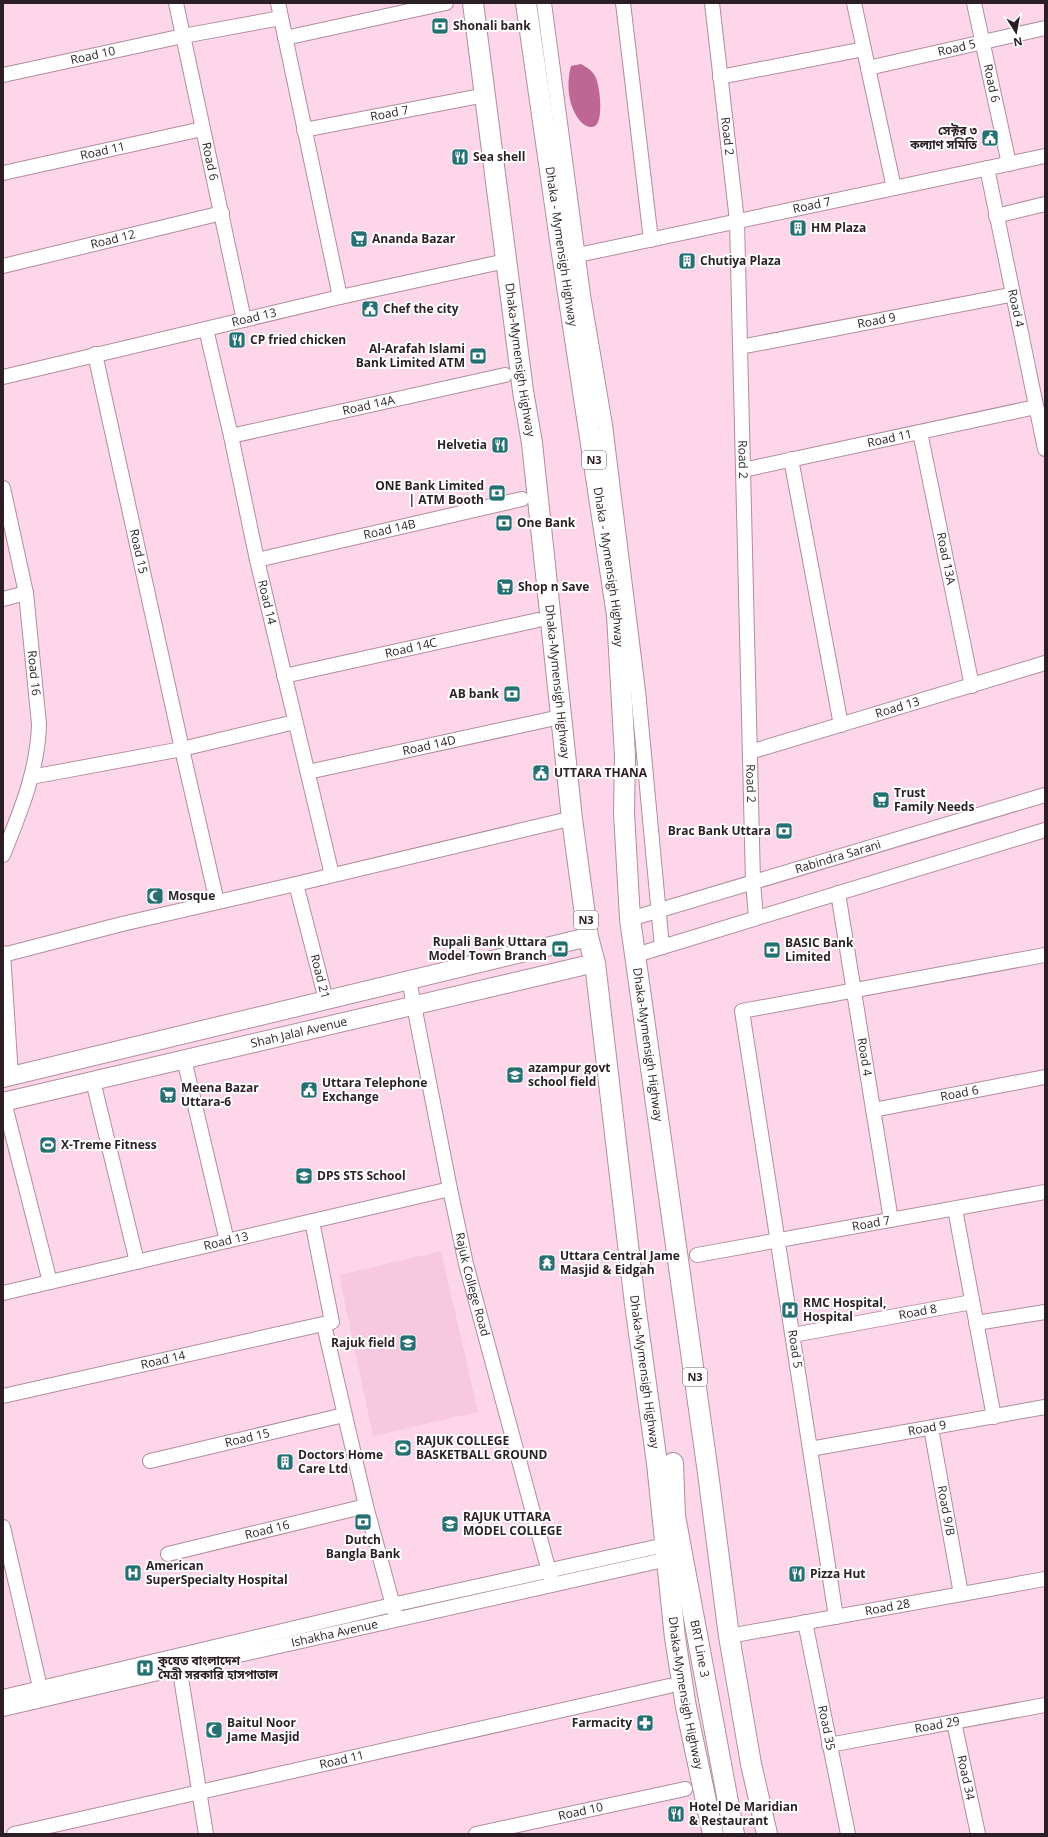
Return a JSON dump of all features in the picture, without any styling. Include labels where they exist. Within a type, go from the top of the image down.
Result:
[{"type":"highway","name":"Dhaka-Mymensigh Highway","points":[[473,3],[523,391],[532,443],[571,804],[588,937],[594,963],[635,1304],[665,1460],[666,1553],[675,1638],[686,1707],[713,1834]]},
{"type":"highway","name":"Dhaka - Mymensigh Highway","points":[[526,3],[561,247],[618,615],[625,756],[624,813],[630,919]]},
{"type":"highway","name":"Dhaka-Mymensigh Highway","points":[[630,919],[708,1473],[729,1636],[751,1764],[767,1834]]},
{"type":"highway","name":"BRT Line 3","points":[[665,1460],[734,1834]]},
{"type":"main road","name":"Shah Jalal Avenue","points":[[7,1077],[324,993],[409,980],[588,937]]},
{"type":"main road","name":"Shah Jalal Avenue","points":[[3,1102],[594,963]]},
{"type":"street","name":"Road 6","points":[[176,3],[244,320]]},
{"type":"street","points":[[278,3],[340,297]]},
{"type":"street","points":[[285,38],[446,3]]},
{"type":"street","points":[[544,3],[583,295],[605,425],[638,691],[662,947]]},
{"type":"street","points":[[623,3],[652,240]]},
{"type":"street","name":"Road 2","points":[[712,3],[737,222],[753,882],[756,918]]},
{"type":"street","points":[[854,3],[894,188]]},
{"type":"street","name":"Road 6","points":[[974,3],[1009,164]]},
{"type":"street","name":"Road 10","points":[[3,75],[183,36],[281,18]]},
{"type":"street","name":"Road 5","points":[[868,68],[1045,28]]},
{"type":"street","points":[[720,77],[864,49]]},
{"type":"street","name":"Road 7","points":[[304,130],[475,96]]},
{"type":"street","name":"Road 11","points":[[3,173],[202,129]]},
{"type":"street","name":"Road 7","points":[[578,255],[1045,156]]},
{"type":"street","name":"Road 4","points":[[986,168],[1045,449]]},
{"type":"street","points":[[996,216],[1045,204]]},
{"type":"street","name":"Road 12","points":[[3,266],[222,213]]},
{"type":"street","name":"Road 13","points":[[3,377],[340,297],[506,261]]},
{"type":"street","name":"Road 9","points":[[740,347],[1010,295],[1014,297]]},
{"type":"street","name":"Road 14","points":[[206,328],[231,436],[257,560],[332,875]]},
{"type":"street","name":"Road 15","points":[[95,354],[217,902]]},
{"type":"street","name":"Road 14A","points":[[231,436],[505,375]]},
{"type":"street","name":"Road 11","points":[[743,470],[1031,408],[1037,409]]},
{"type":"street","name":"Road 13A","points":[[920,432],[972,686]]},
{"type":"street","points":[[791,459],[841,725]]},
{"type":"street","name":"Road 16","points":[[3,488],[26,593],[39,724],[38,739],[26,797],[3,856]]},
{"type":"street","name":"Road 14B","points":[[257,560],[522,499]]},
{"type":"street","points":[[3,599],[26,593]]},
{"type":"street","name":"Road 14C","points":[[284,676],[538,620]]},
{"type":"street","name":"Road 13","points":[[750,752],[1045,664]]},
{"type":"street","name":"Road 14D","points":[[308,772],[551,720]]},
{"type":"street","points":[[31,778],[182,748],[295,722]]},
{"type":"street","name":"Rabindra Sarani","points":[[630,919],[1045,794]]},
{"type":"street","name":"Road 21","points":[[324,993],[296,884],[564,820]]},
{"type":"street","points":[[636,955],[1045,830]]},
{"type":"street","name":"Road 21","points":[[3,954],[296,884],[324,993]]},
{"type":"street","name":"Road 4","points":[[838,893],[891,1220]]},
{"type":"street","points":[[3,954],[7,1077]]},
{"type":"street","points":[[853,990],[1045,955]]},
{"type":"street","name":"Rajuk College Road","points":[[409,980],[466,1264],[552,1585]]},
{"type":"street","name":"Road 5","points":[[836,1617],[742,1011],[853,990]]},
{"type":"street","points":[[184,1059],[227,1241]]},
{"type":"street","name":"Road 6","points":[[873,1110],[1045,1077]]},
{"type":"street","points":[[92,1081],[137,1262]]},
{"type":"street","points":[[3,1102],[50,1282]]},
{"type":"street","name":"Road 13","points":[[3,1293],[450,1189]]},
{"type":"street","name":"Road 7","points":[[697,1255],[1045,1192]]},
{"type":"street","points":[[955,1209],[994,1417]]},
{"type":"street","points":[[312,1221],[332,1322],[324,1324],[366,1506],[396,1619]]},
{"type":"street","name":"Road 8","points":[[793,1335],[972,1302]]},
{"type":"street","points":[[976,1323],[1045,1312]]},
{"type":"street","name":"Road 14","points":[[3,1396],[324,1324]]},
{"type":"street","name":"Road 9","points":[[810,1449],[1045,1408]]},
{"type":"street","name":"Road 15","points":[[150,1461],[344,1415]]},
{"type":"street","name":"Road 9/B","points":[[931,1428],[961,1594]]},
{"type":"street","name":"Road 16","points":[[168,1554],[366,1506]]},
{"type":"street","points":[[3,1527],[41,1695],[3,1697]]},
{"type":"street","points":[[206,1834],[179,1662],[392,1605],[549,1571],[666,1553]]},
{"type":"street","name":"Ishakha Avenue","points":[[3,1709],[41,1695],[179,1662],[396,1619],[659,1561],[666,1553]]},
{"type":"street","name":"Road 28","points":[[729,1636],[1045,1579]]},
{"type":"street","name":"Road 35","points":[[805,1622],[848,1834]]},
{"type":"street","name":"Road 11","points":[[14,1834],[669,1686]]},
{"type":"street","name":"Road 29","points":[[830,1745],[1045,1705]]},
{"type":"street","name":"Road 34","points":[[954,1722],[978,1834]]},
{"type":"street","name":"Road 10","points":[[476,1834],[685,1789]]},
{"type":"shaded area","points":[[581,64],[594,74],[597,80],[600,102],[600,117],[598,123],[593,127],[587,126],[581,122],[573,110],[569,96],[569,73],[571,66]]},
{"type":"shaded area","name":"Rajuk field","points":[[441,1251],[478,1412],[373,1436],[339,1275]]},
{"type":"place","name":"Shonali bank","points":[[440,26]]},
{"type":"place","name":"সেক্টর ৩ কল্যাণ সমিতি","points":[[990,138]]},
{"type":"place","name":"Sea shell","points":[[460,157]]},
{"type":"place","name":"HM Plaza","points":[[798,228]]},
{"type":"place","name":"Ananda Bazar","points":[[359,239]]},
{"type":"place","name":"Chutiya Plaza","points":[[687,261]]},
{"type":"place","name":"Chef the city","points":[[370,309]]},
{"type":"place","name":"CP fried chicken","points":[[237,340]]},
{"type":"place","name":"Al-Arafah Islami Bank Limited ATM","points":[[478,356]]},
{"type":"place","name":"Helvetia","points":[[500,445]]},
{"type":"place","name":"ONE Bank Limited | ATM Booth","points":[[497,493]]},
{"type":"place","name":"One Bank","points":[[504,523]]},
{"type":"place","name":"Shop n Save","points":[[505,587]]},
{"type":"place","name":"AB bank","points":[[512,694]]},
{"type":"place","name":"UTTARA THANA","points":[[541,773]]},
{"type":"place","name":"Trust Family Needs","points":[[881,800]]},
{"type":"place","name":"Brac Bank Uttara","points":[[784,831]]},
{"type":"place","name":"Mosque","points":[[155,896]]},
{"type":"place","name":"Rupali Bank Uttara Model Town Branch","points":[[560,949]]},
{"type":"place","name":"BASIC Bank Limited","points":[[772,950]]},
{"type":"place","name":"azampur govt school field","points":[[515,1075]]},
{"type":"place","name":"Uttara Telephone Exchange","points":[[309,1090]]},
{"type":"place","name":"Meena Bazar Uttara-6","points":[[168,1095]]},
{"type":"place","name":"X-Treme Fitness","points":[[48,1145]]},
{"type":"place","name":"DPS STS School","points":[[304,1176]]},
{"type":"place","name":"Uttara Central Jame Masjid & Eidgah","points":[[547,1263]]},
{"type":"place","name":"RMC Hospital, Hospital","points":[[790,1310]]},
{"type":"place","name":"Rajuk field","points":[[408,1343]]},
{"type":"place","name":"RAJUK COLLEGE BASKETBALL GROUND","points":[[403,1448]]},
{"type":"place","name":"Doctors Home Care Ltd","points":[[285,1462]]},
{"type":"place","name":"Dutch Bangla Bank","points":[[363,1522]]},
{"type":"place","name":"RAJUK UTTARA MODEL COLLEGE","points":[[450,1524]]},
{"type":"place","name":"American SuperSpecialty Hospital","points":[[133,1573]]},
{"type":"place","name":"Pizza Hut","points":[[797,1574]]},
{"type":"place","name":"কুয়েত বাংলাদেশ মৈত্রী সরকারি হাসপাতাল","points":[[145,1668]]},
{"type":"place","name":"Farmacity","points":[[645,1723]]},
{"type":"place","name":"Baitul Noor Jame Masjid","points":[[214,1730]]},
{"type":"place","name":"Hotel De Maridian & Restaurant","points":[[676,1814]]}]
